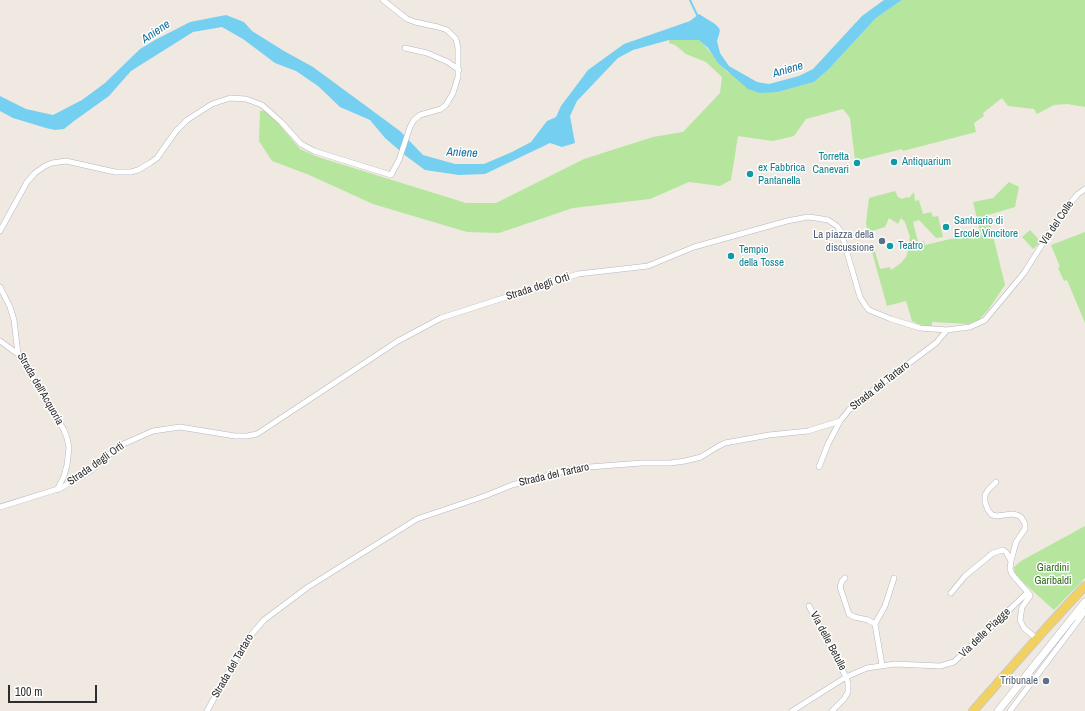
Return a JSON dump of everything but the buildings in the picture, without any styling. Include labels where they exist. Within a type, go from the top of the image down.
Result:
[{"type":"main road","points":[[973,711],[1084,588]]},
{"type":"street","points":[[0,231],[26,184],[35,173],[43,167],[52,163],[66,161],[115,172],[131,172],[138,170],[157,158],[176,131],[187,120],[212,104],[230,98],[249,100],[262,105],[299,141],[314,151],[391,175],[399,160],[412,124],[417,117],[440,110],[446,105],[456,88],[459,70],[457,44],[451,33],[438,26],[407,19],[383,0]]},
{"type":"street","points":[[405,48],[427,53],[451,64],[459,70]]},
{"type":"street","name":"Via del Colle","points":[[1032,261],[1064,210],[1078,193],[1085,189]]},
{"type":"street","name":"Strada degli Orti","points":[[0,507],[57,490],[89,472],[119,446],[153,431],[176,427],[193,428],[235,436],[257,434],[398,341],[441,318],[578,274],[648,266],[694,247],[787,221],[808,217],[828,220],[837,226],[841,232],[860,297],[865,306],[869,310],[918,328],[947,330],[970,328],[984,321],[1024,273],[1032,261]]},
{"type":"street","name":"Strada dell'Acquoria","points":[[0,287],[10,307],[14,320],[18,354],[64,430],[67,438],[69,448],[67,465],[64,476],[57,490]]},
{"type":"street","name":"Strada del Tartaro","points":[[207,711],[245,642],[261,622],[308,587],[418,520],[512,485],[570,470],[586,467],[646,462],[670,463],[685,461],[701,456],[727,443],[805,431],[840,421],[849,410],[868,394],[936,343],[947,330]]},
{"type":"street","points":[[0,341],[18,354]]},
{"type":"street","points":[[819,467],[828,444],[840,421]]},
{"type":"street","points":[[996,482],[986,493],[985,502],[990,513],[997,516],[1012,514],[1017,515],[1022,519],[1026,526],[1017,540],[1010,570],[1030,595]]},
{"type":"street","points":[[951,593],[965,576],[994,552],[1004,550],[1011,561]]},
{"type":"street","points":[[846,578],[842,581],[840,587],[849,614],[854,617],[868,620],[875,624]]},
{"type":"street","points":[[882,665],[875,624],[885,606],[894,578]]},
{"type":"street","name":"Via delle Piagge","points":[[792,711],[846,677],[867,668],[882,665],[913,664],[940,666],[954,662],[1024,595],[1030,595],[1030,598],[1022,607],[1020,620],[1024,628],[1036,640]]},
{"type":"street","points":[[1010,711],[1078,621],[1085,602]]},
{"type":"street","name":"Via delle Betulle","points":[[809,606],[846,677]]},
{"type":"street","points":[[998,711],[1081,611]]},
{"type":"street","points":[[832,711],[842,703],[848,692],[849,687],[846,677]]},
{"type":"green space","points":[[902,0],[1085,0],[1085,107],[1067,104],[1054,105],[1037,114],[1034,109],[1008,106],[1002,98],[983,113],[984,116],[974,123],[976,132],[903,151],[902,149],[855,161],[850,118],[843,109],[806,119],[794,136],[773,141],[738,136],[731,180],[720,186],[689,182],[650,199],[573,208],[499,233],[467,232],[373,204],[307,174],[272,161],[259,141],[260,111],[267,110],[300,149],[318,157],[466,203],[496,203],[584,159],[653,137],[683,132],[720,93],[722,77],[706,62],[686,54],[675,45],[669,43],[669,40],[699,39],[727,72],[778,92],[814,82],[828,70],[876,18]]},
{"type":"green space","points":[[1009,182],[1019,187],[1015,207],[988,215],[1005,285],[988,310],[979,320],[969,324],[932,322],[932,326],[925,326],[912,321],[906,301],[887,306],[872,252],[875,251],[880,269],[890,267],[891,270],[901,263],[906,257],[910,237],[905,222],[901,218],[898,224],[889,218],[885,227],[872,231],[873,235],[868,236],[866,223],[869,198],[895,191],[898,197],[902,199],[907,197],[909,198],[914,192],[915,201],[919,200],[923,214],[931,212],[933,217],[938,216],[943,237],[936,238],[919,220],[913,222],[918,242],[924,241],[925,245],[980,232],[973,202],[993,198]]},
{"type":"green space","points":[[1030,230],[1041,242],[1033,249],[1022,237]]},
{"type":"green space","points":[[1085,232],[1085,323],[1067,280],[1064,281],[1058,268],[1060,267],[1051,245]]},
{"type":"green space","name":"Giardini Garibaldi","points":[[1085,526],[1085,578],[1054,610],[1015,575],[1014,567],[1021,561]]},
{"type":"water","points":[[884,0],[902,0],[876,18],[828,70],[814,82],[778,92],[760,93],[748,89],[718,63],[708,48],[699,40],[669,40],[633,50],[618,58],[577,101],[570,116],[575,143],[562,147],[550,143],[485,174],[459,175],[425,170],[385,138],[370,120],[340,107],[318,86],[296,71],[275,63],[243,39],[222,27],[193,32],[131,71],[109,96],[64,129],[55,130],[46,128],[13,118],[0,111],[0,96],[26,109],[53,115],[82,100],[105,83],[140,49],[155,40],[190,22],[226,15],[244,22],[252,31],[313,67],[400,131],[423,155],[455,164],[484,164],[531,142],[547,121],[556,117],[561,106],[588,70],[624,44],[690,21],[699,14],[719,28],[720,31],[717,41],[720,53],[729,66],[757,82],[769,84],[799,76],[813,69],[862,16]]},
{"type":"waterway","points":[[690,0],[698,17]]},
{"type":"place","name":"Antiquarium","points":[[894,162]]},
{"type":"place","name":"Torretta Canevari","points":[[857,163]]},
{"type":"place","name":"ex Fabbrica Pantanella","points":[[750,174]]},
{"type":"place","name":"Santuario di Ercole Vincitore","points":[[946,227]]},
{"type":"place","name":"La piazza della discussione","points":[[882,241]]},
{"type":"place","name":"Teatro","points":[[890,246]]},
{"type":"place","name":"Tempio della Tosse","points":[[731,256]]},
{"type":"place","name":"Tribunale","points":[[1046,681]]},
{"type":"water label","name":"Aniene","points":[[156,32]]},
{"type":"water label","name":"Aniene","points":[[788,70]]},
{"type":"water label","name":"Aniene","points":[[462,153]]}]
